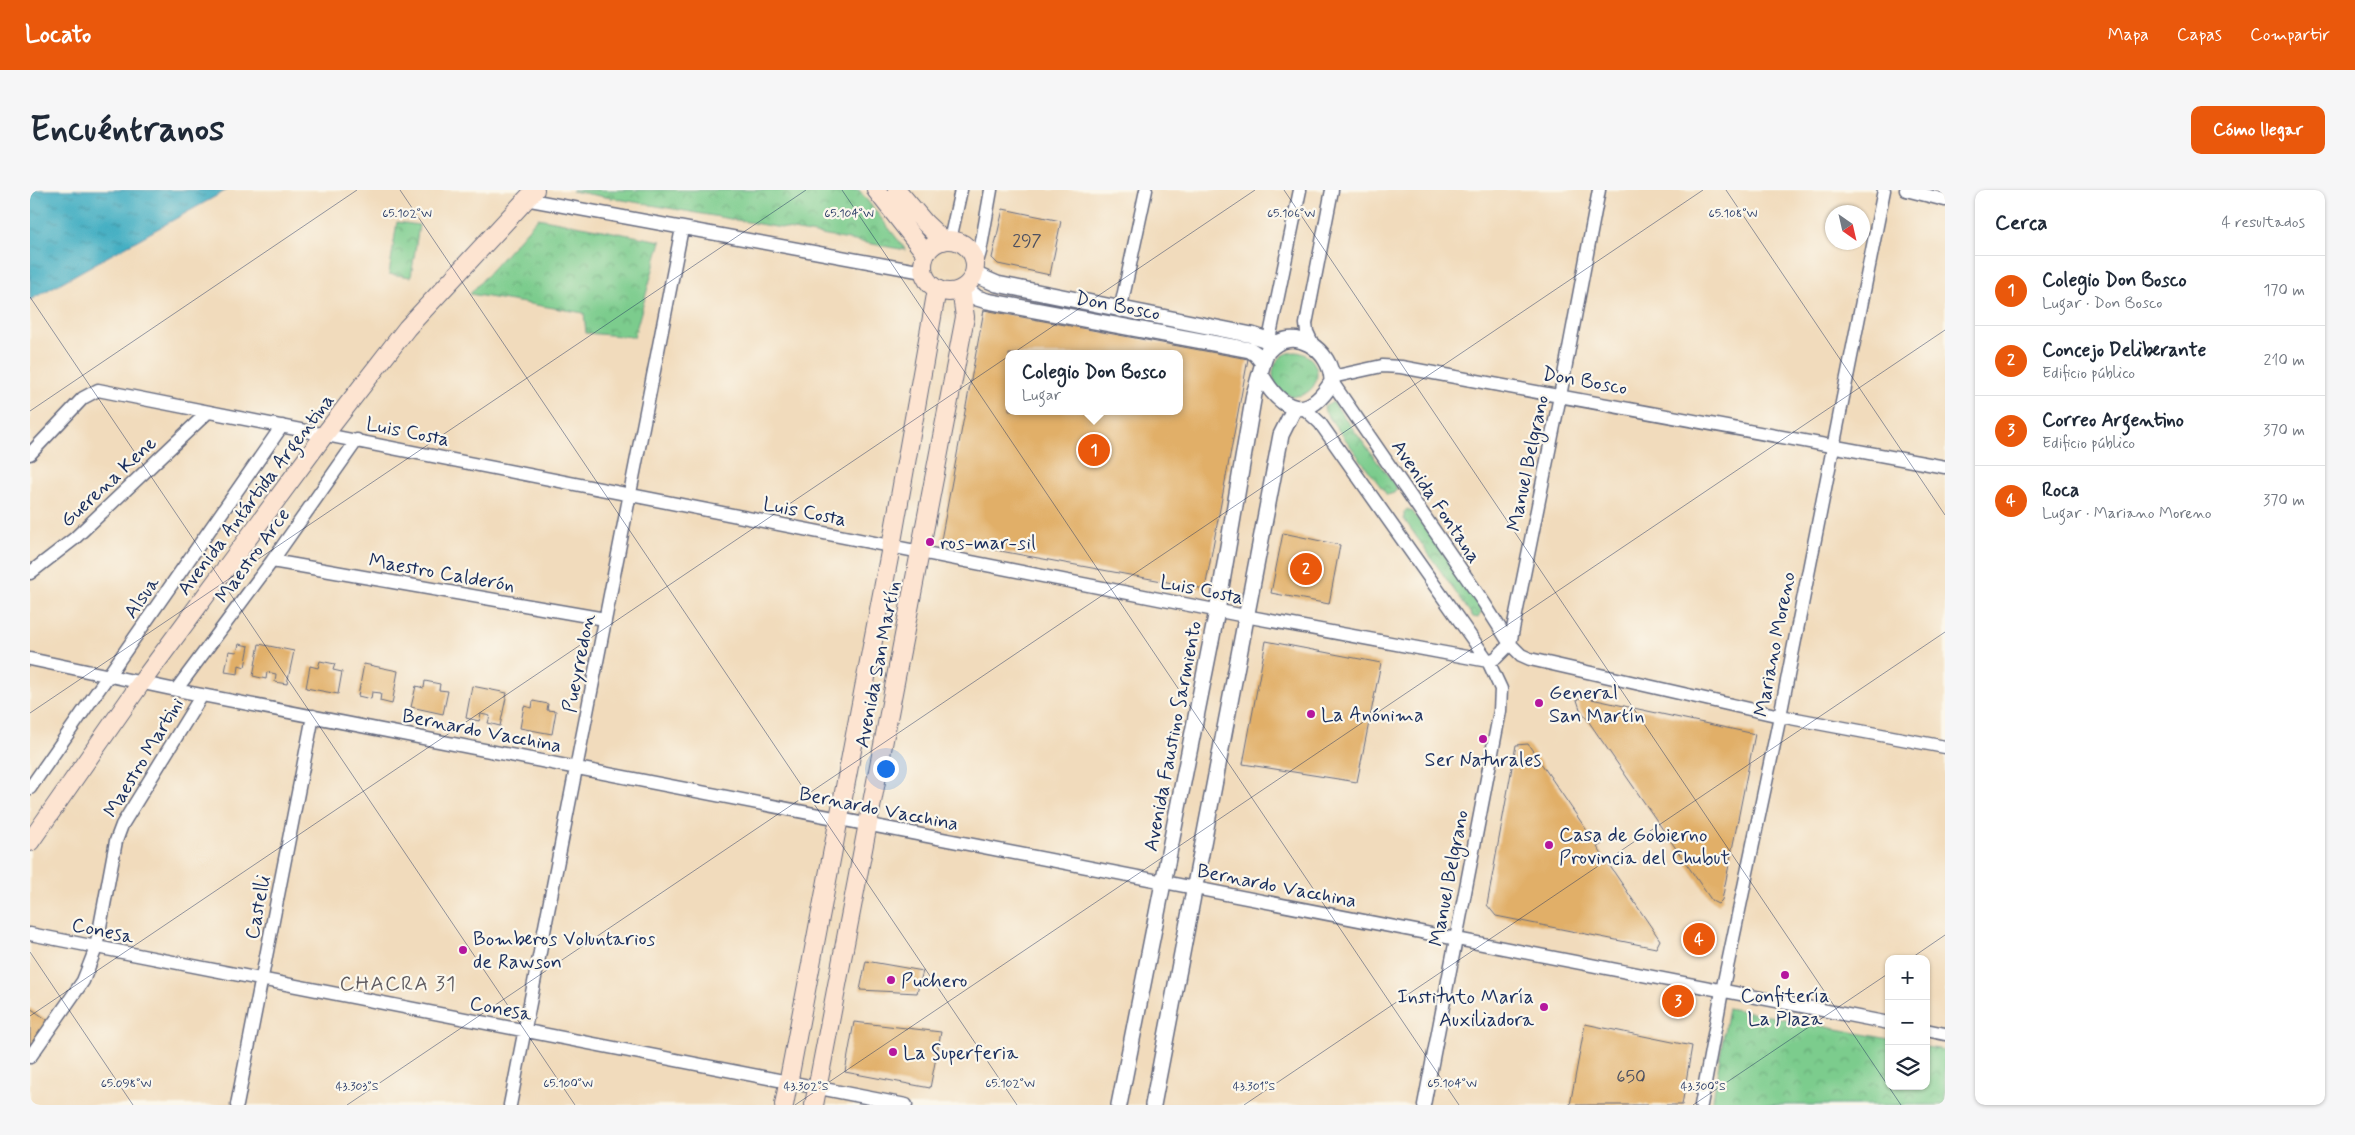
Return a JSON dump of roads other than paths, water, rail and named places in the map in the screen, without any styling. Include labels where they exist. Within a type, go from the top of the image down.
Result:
[{"type":"main road","points":[[876,190],[926,254]]},
{"type":"main road","name":"Avenida San Martín","points":[[816,1096],[964,317],[968,280],[974,262],[970,250],[958,242],[947,240],[897,190]]},
{"type":"main road","name":"Avenida Antártida Argentina","points":[[30,842],[141,682],[325,434],[407,328],[530,195]]},
{"type":"main road","points":[[947,240],[937,243],[926,254],[924,272],[926,279],[937,289],[951,292],[968,280]]},
{"type":"main road","name":"Avenida San Martín","points":[[784,1105],[891,547],[937,289]]},
{"type":"street","points":[[947,240],[960,190]]},
{"type":"street","name":"Avenida San Martín","points":[[968,280],[980,252],[991,190]]},
{"type":"street","points":[[1120,311],[1146,190]]},
{"type":"street","name":"Avenida Faustino Sarmiento","points":[[1119,1105],[1217,611],[1254,394],[1267,355],[1300,190]]},
{"type":"street","points":[[1153,1105],[1281,435],[1299,408],[1321,398],[1332,380],[1324,360],[1313,345],[1307,332],[1306,324],[1332,190]]},
{"type":"street","name":"Manuel Belgrano","points":[[1506,648],[1560,396],[1599,190]]},
{"type":"street","name":"Mariano Moreno","points":[[1701,1105],[1722,991],[1780,716],[1832,445],[1884,190]]},
{"type":"street","points":[[1906,190],[1945,200]]},
{"type":"street","points":[[530,195],[682,228],[924,272]]},
{"type":"street","name":"Pueyrredon","points":[[510,1105],[682,228]]},
{"type":"street","name":"Don Bosco","points":[[968,280],[996,284],[1120,311],[1267,355]]},
{"type":"street","name":"Don Bosco","points":[[968,280],[977,298],[987,301],[1250,350],[1256,354],[1267,355]]},
{"type":"street","points":[[1313,345],[1298,338],[1288,338],[1267,355],[1277,398],[1299,408],[1320,423],[1488,661],[1506,648],[1530,659],[1780,716],[1945,747]]},
{"type":"street","name":"Don Bosco","points":[[1332,380],[1382,366],[1401,367],[1945,467]]},
{"type":"street","name":"Avenida Fontana","points":[[1332,380],[1484,603],[1506,648]]},
{"type":"street","name":"Luis Costa","points":[[30,454],[84,398],[98,390],[1217,611],[1488,661]]},
{"type":"street","name":"Guerena Kene","points":[[30,573],[74,539],[208,412]]},
{"type":"street","name":"Alsua","points":[[32,781],[110,676],[282,426]]},
{"type":"street","name":"Maestro Arce","points":[[176,690],[272,561],[357,440]]},
{"type":"street","name":"Maestro Calderón","points":[[272,561],[605,619]]},
{"type":"street","name":"Bernardo Vacchina","points":[[30,659],[176,690],[1885,1022]]},
{"type":"street","name":"Manuel Belgrano","points":[[1424,1105],[1500,711],[1501,689],[1488,661]]},
{"type":"street","name":"Maestro Martini","points":[[30,1058],[83,981],[96,948],[116,841],[122,826],[202,695]]},
{"type":"street","name":"Castelli","points":[[237,1105],[314,716]]},
{"type":"street","name":"Conesa","points":[[30,934],[788,1082],[816,1096],[906,1105]]},
{"type":"street","points":[[1930,1031],[1945,1034]]},
{"type":"water","points":[[30,190],[227,190],[30,300]]},
{"type":"place","name":"Colegio Don Bosco","points":[[1094,450]]},
{"type":"place","name":"ros-mar-sil","points":[[930,542]]},
{"type":"place","name":"Concejo Deliberante","points":[[1306,569]]},
{"type":"place","name":"General San Martín","points":[[1539,703]]},
{"type":"place","name":"La Anónima","points":[[1311,714]]},
{"type":"place","name":"Ser Naturales","points":[[1483,739]]},
{"type":"place","name":"Casa de Gobierno Provincia del Chubut","points":[[1549,845]]},
{"type":"place","name":"Roca","points":[[1699,939]]},
{"type":"place","name":"Bomberos Voluntarios de Rawson","points":[[463,950]]},
{"type":"place","name":"Confitería La Plaza","points":[[1785,975]]},
{"type":"place","name":"Puchero","points":[[891,980]]},
{"type":"place","name":"Correo Argentino","points":[[1678,1001]]},
{"type":"place","name":"Instituto María Auxiliadora","points":[[1544,1007]]},
{"type":"place","name":"La Superferia","points":[[893,1052]]},
{"type":"district","name":"CHACRA 31","points":[[398,983]]}]
